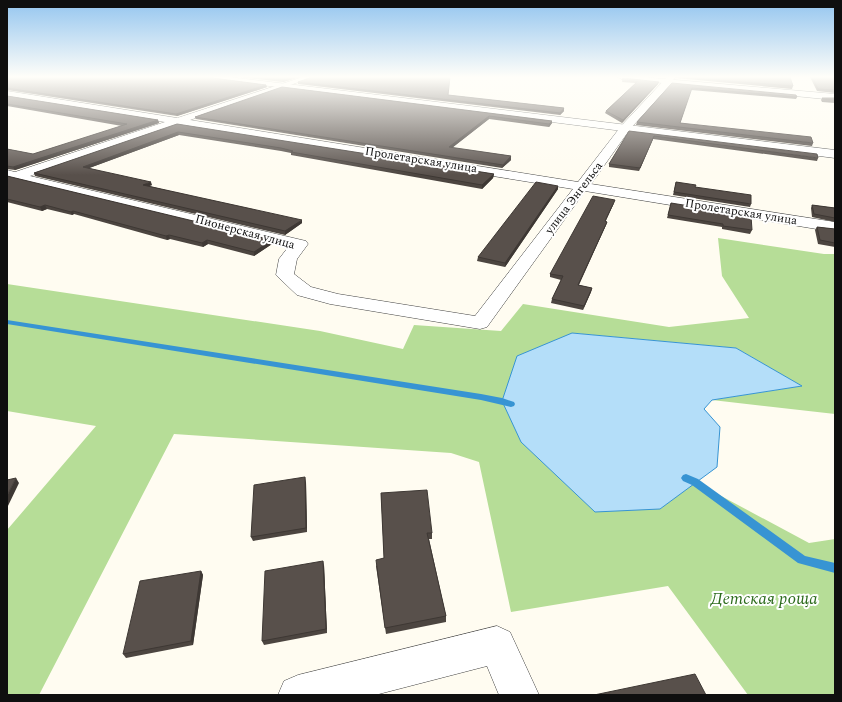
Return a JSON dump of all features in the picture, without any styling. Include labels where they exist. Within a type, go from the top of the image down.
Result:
[{"type":"street","name":"Пролетарская улица","points":[[106,110],[835,227]]},
{"type":"street","points":[[12,175],[210,110]]},
{"type":"street","points":[[486,110],[835,154]]},
{"type":"street","name":"улица Энгельса","points":[[480,323],[626,127],[642,110]]},
{"type":"street","name":"Пионерская улица","points":[[12,175],[300,244],[288,259],[285,275],[304,291],[337,300],[480,323]]},
{"type":"street","points":[[298,695],[497,645],[519,695]]},
{"type":"green space","name":"Детская роща","points":[[718,238],[824,254],[835,254],[835,414],[712,400],[801,386],[736,348],[572,333],[660,509],[695,482],[809,543],[835,539],[835,695],[748,695],[668,586],[511,612],[479,462],[451,453],[174,434],[39,695],[7,695],[7,530],[96,426],[7,411],[7,284],[320,331],[403,349],[414,325],[501,331],[523,304],[669,327],[749,318],[722,276]]},
{"type":"water","points":[[572,333],[736,348],[802,386],[712,400],[704,409],[720,427],[717,467],[660,509],[595,512],[521,442],[502,401],[517,356]]},
{"type":"building","points":[[42,110],[94,110],[158,120],[13,167],[7,166],[7,149],[33,154],[127,124]]},
{"type":"building","points":[[148,110],[189,110],[176,114]]},
{"type":"building","points":[[216,110],[463,110],[552,121],[549,124],[489,116],[449,147],[511,156],[503,165],[195,117]]},
{"type":"building","points":[[533,110],[563,110],[560,113]]},
{"type":"building","points":[[607,110],[633,110],[623,120],[606,111]]},
{"type":"building","points":[[648,110],[685,110],[680,123],[811,137],[813,143],[637,122]]},
{"type":"building","points":[[177,124],[494,174],[482,185],[291,152],[293,151],[281,148],[178,132],[83,167],[151,182],[143,185],[302,220],[285,231],[34,173]]},
{"type":"building","points":[[629,131],[817,154],[818,158],[654,136],[640,168],[609,164]]},
{"type":"building","points":[[7,176],[272,240],[254,252],[207,240],[202,243],[169,235],[166,236],[45,205],[40,207],[7,199]]},
{"type":"building","points":[[536,182],[558,186],[505,263],[478,257]]},
{"type":"building","points":[[676,182],[696,185],[695,187],[751,195],[751,204],[674,192]]},
{"type":"building","points":[[593,196],[615,200],[605,221],[607,222],[578,285],[592,288],[584,306],[552,299],[563,276],[550,274]]},
{"type":"building","points":[[671,203],[751,216],[752,230],[668,215]]},
{"type":"building","points":[[812,205],[835,208],[835,218],[814,214]]},
{"type":"building","points":[[817,227],[835,229],[835,243],[820,240]]},
{"type":"building","points":[[305,477],[306,528],[251,537],[254,485]]},
{"type":"building","points":[[16,478],[7,496],[7,480]]},
{"type":"building","points":[[427,490],[432,533],[427,533],[446,616],[385,628],[376,560],[384,558],[381,493]]},
{"type":"building","points":[[323,561],[326,629],[262,641],[265,571]]},
{"type":"building","points":[[201,571],[191,641],[123,654],[140,581]]},
{"type":"building","points":[[695,674],[706,695],[594,695]]},
{"type":"waterway","points":[[7,322],[481,397],[511,404]]},
{"type":"waterway","points":[[686,478],[695,482],[802,560],[835,568]]}]
